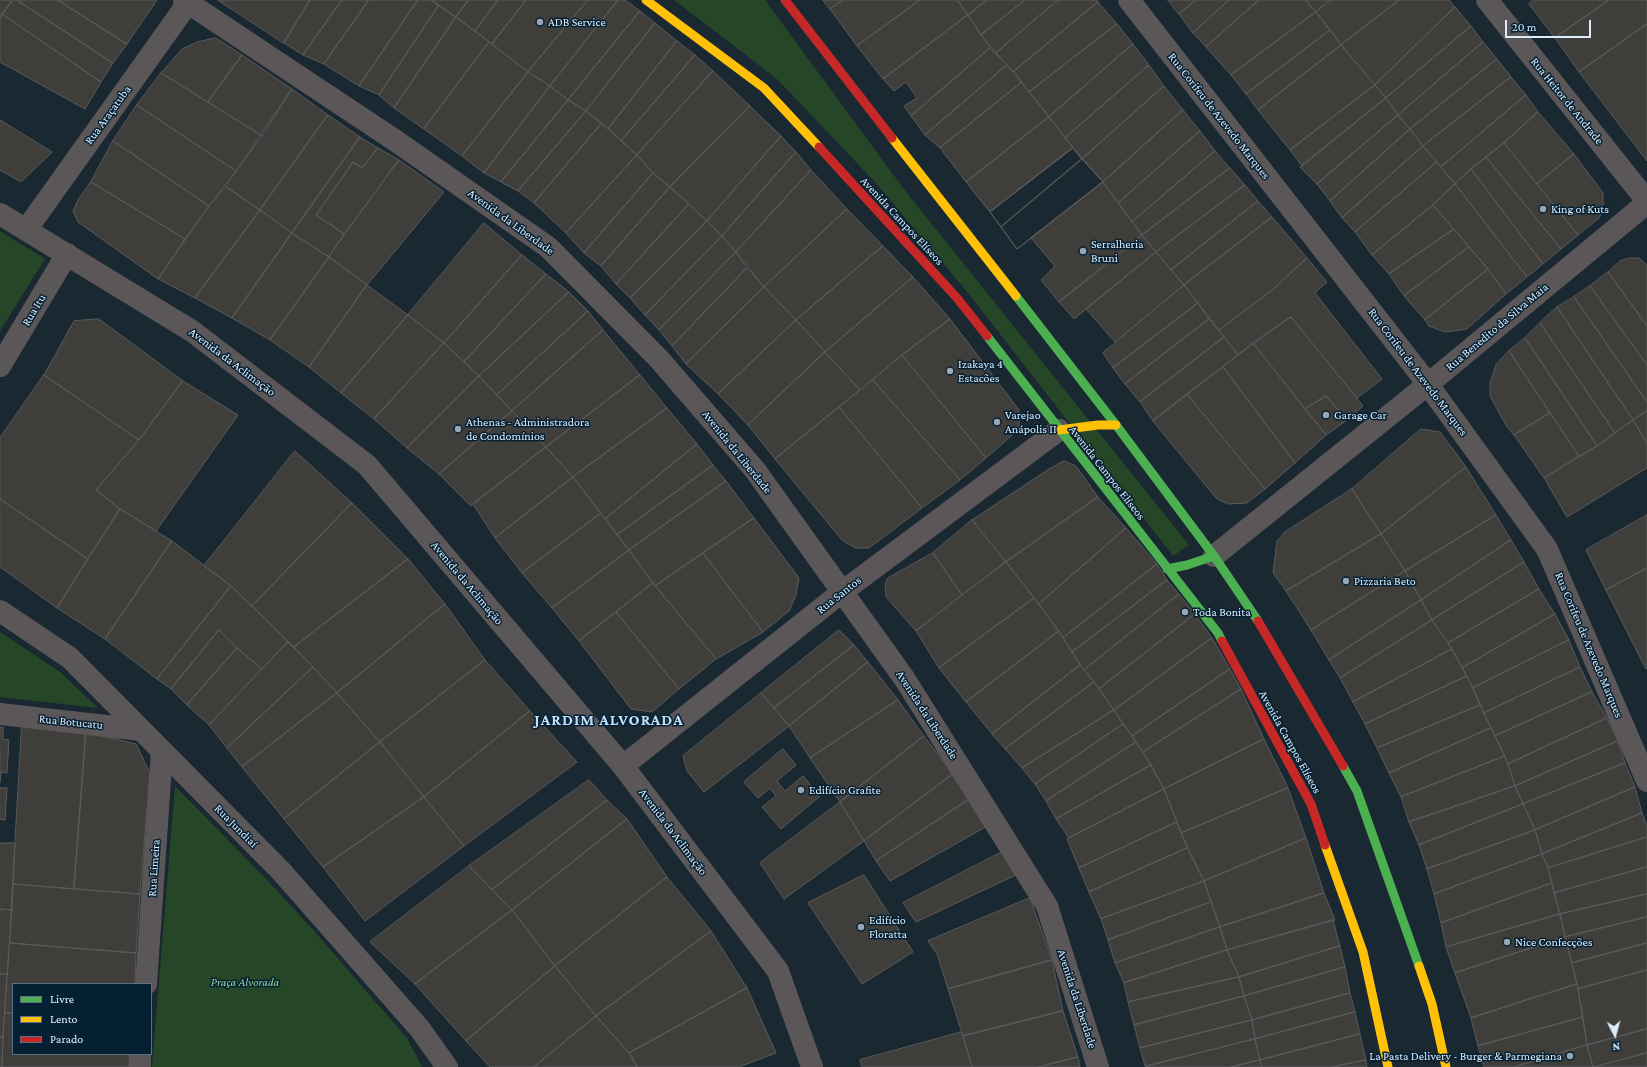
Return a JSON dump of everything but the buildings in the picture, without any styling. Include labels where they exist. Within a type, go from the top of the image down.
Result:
[{"type":"street","name":"Avenida Campos Elíseos","points":[[646,0],[764,88],[957,298],[1218,633],[1311,804],[1363,952],[1388,1067]]},
{"type":"street","points":[[785,0],[1116,425],[1252,609],[1357,791],[1432,1004],[1446,1067]]},
{"type":"street","name":"Rua Corifeu de Azevedo Marques","points":[[1129,0],[1422,375],[1427,385],[1547,549],[1647,781]]},
{"type":"street","name":"Rua Heitor de Andrade","points":[[1486,0],[1647,202]]},
{"type":"street","name":"Rua Araçatuba","points":[[26,230],[188,1]]},
{"type":"street","name":"Avenida da Liberdade","points":[[188,1],[396,141],[548,247],[659,359],[755,470],[904,678],[1047,906],[1098,1067]]},
{"type":"street","name":"Rua Benedito da Silva Maia","points":[[1214,556],[1427,385],[1647,202]]},
{"type":"street","name":"Avenida da Aclimação","points":[[0,214],[192,331],[367,465],[623,766],[778,971],[812,1067]]},
{"type":"street","name":"Rua Itu","points":[[0,366],[67,254]]},
{"type":"street","points":[[1059,430],[1098,425],[1116,425]]},
{"type":"street","name":"Rua Santos","points":[[623,766],[842,592],[1059,430]]},
{"type":"street","points":[[1167,569],[1187,565],[1214,556]]},
{"type":"street","name":"Rua Jundiaí","points":[[0,612],[70,658],[281,871],[420,1029],[447,1067]]},
{"type":"street","name":"Rua Botucatu","points":[[0,714],[141,730]]},
{"type":"street","name":"Rua Limeira","points":[[146,983],[162,751]]},
{"type":"street","points":[[140,1055],[140,1067]]},
{"type":"green space","points":[[674,0],[765,0],[906,192],[1189,545],[1173,556],[968,293],[875,182],[777,79]]},
{"type":"green space","points":[[0,231],[45,259],[0,331]]},
{"type":"green space","points":[[0,632],[60,672],[98,708],[0,697]]},
{"type":"green space","name":"Praça Alvorada","points":[[175,786],[270,883],[315,932],[407,1038],[422,1067],[152,1067]]},
{"type":"traffic: fast","points":[[1016,296],[1116,425],[1214,556],[1258,621]]},
{"type":"traffic: fast","points":[[987,336],[1218,633],[1222,641]]},
{"type":"traffic: fast","points":[[1167,569],[1187,565],[1214,556]]},
{"type":"traffic: fast","points":[[1343,766],[1357,791],[1419,966]]},
{"type":"traffic: slow","points":[[646,0],[764,88],[819,147]]},
{"type":"traffic: slow","points":[[892,138],[1016,296]]},
{"type":"traffic: slow","points":[[1059,430],[1098,425],[1116,425]]},
{"type":"traffic: slow","points":[[1325,845],[1363,952],[1388,1067]]},
{"type":"traffic: slow","points":[[1419,966],[1432,1004],[1446,1067]]},
{"type":"traffic: jam","points":[[785,0],[892,138]]},
{"type":"traffic: jam","points":[[819,147],[957,298],[987,336]]},
{"type":"traffic: jam","points":[[1258,621],[1343,766]]},
{"type":"traffic: jam","points":[[1222,641],[1311,804],[1325,845]]},
{"type":"place","name":"ADB Service","points":[[540,22]]},
{"type":"place","name":"King of Kuts","points":[[1543,209]]},
{"type":"place","name":"Serralheria Bruni","points":[[1083,251]]},
{"type":"place","name":"Izakaya 4 Estacões","points":[[950,371]]},
{"type":"place","name":"Garage Car","points":[[1326,415]]},
{"type":"place","name":"Varejao Anápolis II","points":[[997,422]]},
{"type":"place","name":"Athenas - Administradora de Condomínios","points":[[458,429]]},
{"type":"place","name":"Pizzaria Beto","points":[[1346,581]]},
{"type":"place","name":"Toda Bonita","points":[[1185,612]]},
{"type":"place","name":"Edifício Grafite","points":[[801,790]]},
{"type":"place","name":"Edifício Floratta","points":[[861,927]]},
{"type":"place","name":"Nice Confecções","points":[[1507,942]]},
{"type":"place","name":"La Pasta Delivery - Burger & Parmegiana","points":[[1570,1056]]},
{"type":"district","name":"JARDIM ALVORADA","points":[[609,720]]}]
